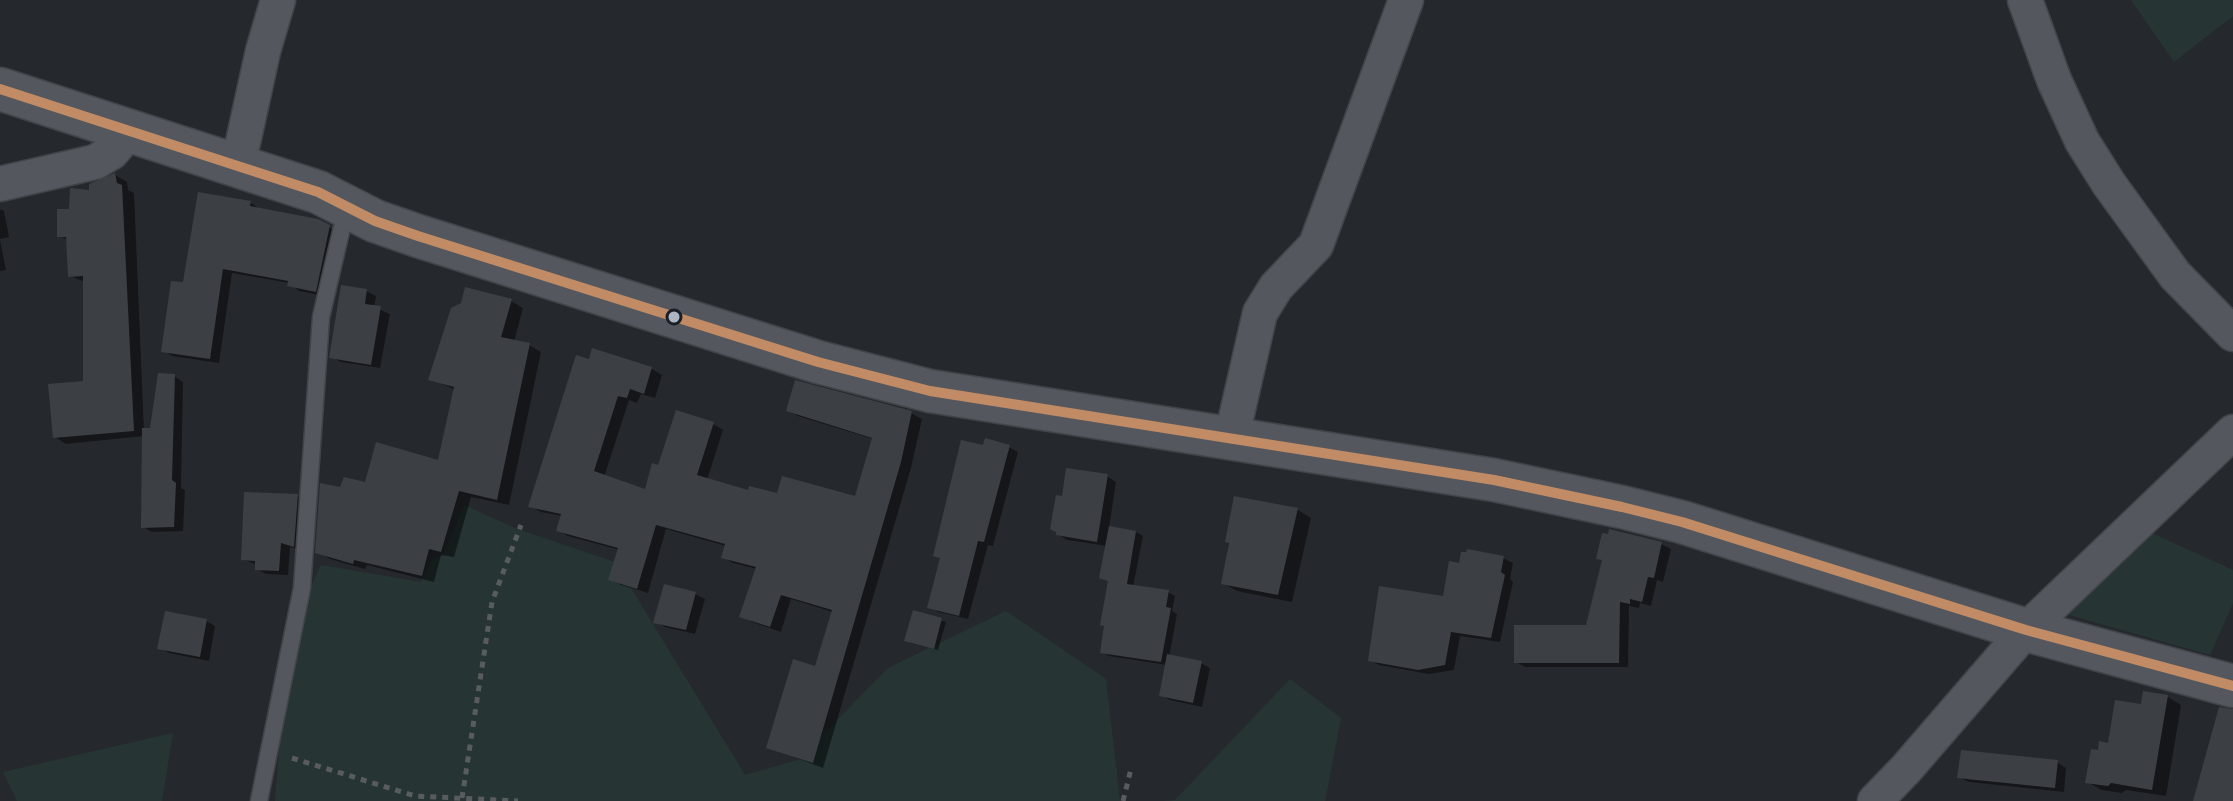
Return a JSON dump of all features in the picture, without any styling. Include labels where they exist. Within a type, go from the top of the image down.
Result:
[{"type":"street","points":[[238,165],[263,51],[278,0]]},
{"type":"street","points":[[1231,440],[1260,313],[1276,287],[1316,245],[1406,0]]},
{"type":"street","points":[[2025,0],[2054,80],[2082,141],[2175,275],[2233,334]]},
{"type":"street","points":[[0,89],[318,192],[347,204],[375,221],[418,236],[818,362],[930,391],[1494,480],[1622,507],[1682,522],[2026,630],[2233,686]]},
{"type":"street","points":[[0,184],[95,162],[112,152],[131,129]]},
{"type":"street","points":[[1875,801],[2026,630],[2202,458],[2233,432]]},
{"type":"lane","points":[[259,801],[302,588],[321,317],[347,204]]},
{"type":"path","points":[[462,798],[492,602],[521,525]]},
{"type":"path","points":[[268,751],[415,796],[518,801]]},
{"type":"path","points":[[1123,801],[1131,769]]},
{"type":"shaded area","points":[[2131,0],[2233,0],[2233,16],[2174,62]]},
{"type":"shaded area","points":[[464,505],[517,529],[615,562],[745,775],[798,760],[888,668],[1006,611],[1106,679],[1120,801],[275,801],[280,739],[310,589],[321,565],[421,582],[431,560],[443,555]]},
{"type":"shaded area","points":[[2147,531],[2233,570],[2233,603],[2210,655],[2066,614]]},
{"type":"shaded area","points":[[1290,679],[1341,718],[1325,801],[1164,801],[1175,800]]},
{"type":"shaded area","points":[[173,733],[162,801],[17,801],[3,772]]},
{"type":"building","points":[[115,173],[117,183],[122,185],[134,431],[53,438],[48,384],[83,381],[83,276],[68,277],[66,237],[57,237],[57,209],[69,209],[70,188],[89,190],[89,184]]},
{"type":"building","points":[[198,192],[251,201],[250,206],[318,219],[330,225],[316,292],[287,286],[288,281],[223,269],[210,359],[161,352],[171,281],[183,282]]},
{"type":"building","points":[[341,285],[367,289],[365,304],[381,306],[371,365],[329,358]]},
{"type":"building","points":[[465,287],[512,299],[501,337],[530,343],[497,500],[459,491],[441,552],[429,549],[422,576],[354,560],[353,564],[315,553],[320,483],[340,487],[344,477],[365,482],[376,442],[438,460],[454,387],[428,380],[451,308],[461,303]]},
{"type":"building","points":[[592,348],[652,367],[644,394],[630,389],[627,398],[618,396],[594,471],[645,489],[652,463],[658,465],[676,410],[714,422],[697,475],[748,490],[749,486],[777,493],[782,476],[855,496],[872,438],[786,411],[795,380],[912,411],[901,462],[813,763],[766,748],[793,659],[815,666],[832,610],[781,595],[770,627],[739,617],[756,567],[721,558],[725,544],[656,525],[637,589],[608,580],[618,548],[556,531],[561,514],[528,507],[576,355],[589,359]]},
{"type":"building","points":[[158,373],[175,374],[174,527],[141,528],[142,428],[150,428]]},
{"type":"building","points":[[985,438],[1010,445],[984,542],[978,541],[959,616],[927,608],[940,558],[933,556],[961,440],[983,445]]},
{"type":"building","points":[[1066,468],[1108,474],[1097,542],[1056,535],[1050,529],[1056,495],[1062,496]]},
{"type":"building","points":[[244,492],[298,494],[294,547],[281,543],[279,571],[255,570],[255,561],[241,560]]},
{"type":"building","points":[[1234,496],[1298,508],[1278,595],[1221,584]]},
{"type":"building","points":[[1109,526],[1136,531],[1127,584],[1169,590],[1166,607],[1171,608],[1161,662],[1100,653],[1104,626],[1100,625],[1108,581],[1099,578]]},
{"type":"building","points":[[1609,529],[1662,542],[1654,578],[1648,577],[1642,602],[1630,599],[1630,604],[1620,602],[1619,663],[1514,663],[1514,625],[1586,625],[1602,560],[1596,559],[1602,533],[1608,534]]},
{"type":"building","points":[[1467,549],[1504,556],[1501,572],[1505,575],[1491,638],[1451,632],[1445,665],[1418,670],[1368,661],[1379,586],[1443,596],[1449,561],[1459,563],[1461,552]]},
{"type":"building","points":[[664,584],[696,592],[686,630],[653,623]]},
{"type":"building","points":[[913,610],[942,618],[934,649],[904,641]]},
{"type":"building","points":[[165,611],[207,619],[200,657],[157,649]]},
{"type":"building","points":[[1167,654],[1202,661],[1193,703],[1159,696]]},
{"type":"building","points":[[2143,691],[2168,695],[2152,790],[2111,783],[2108,786],[2085,783],[2091,749],[2098,750],[2099,741],[2108,743],[2115,700],[2141,704]]},
{"type":"building","points":[[2219,707],[2233,709],[2233,801],[2193,801]]},
{"type":"building","points":[[1961,750],[2058,760],[2055,788],[1957,778]]},
{"type":"transit line","points":[[0,89],[318,192],[375,221],[418,236],[818,362],[930,391],[1494,480],[1622,507],[1682,522],[2026,630],[2233,686]]}]
